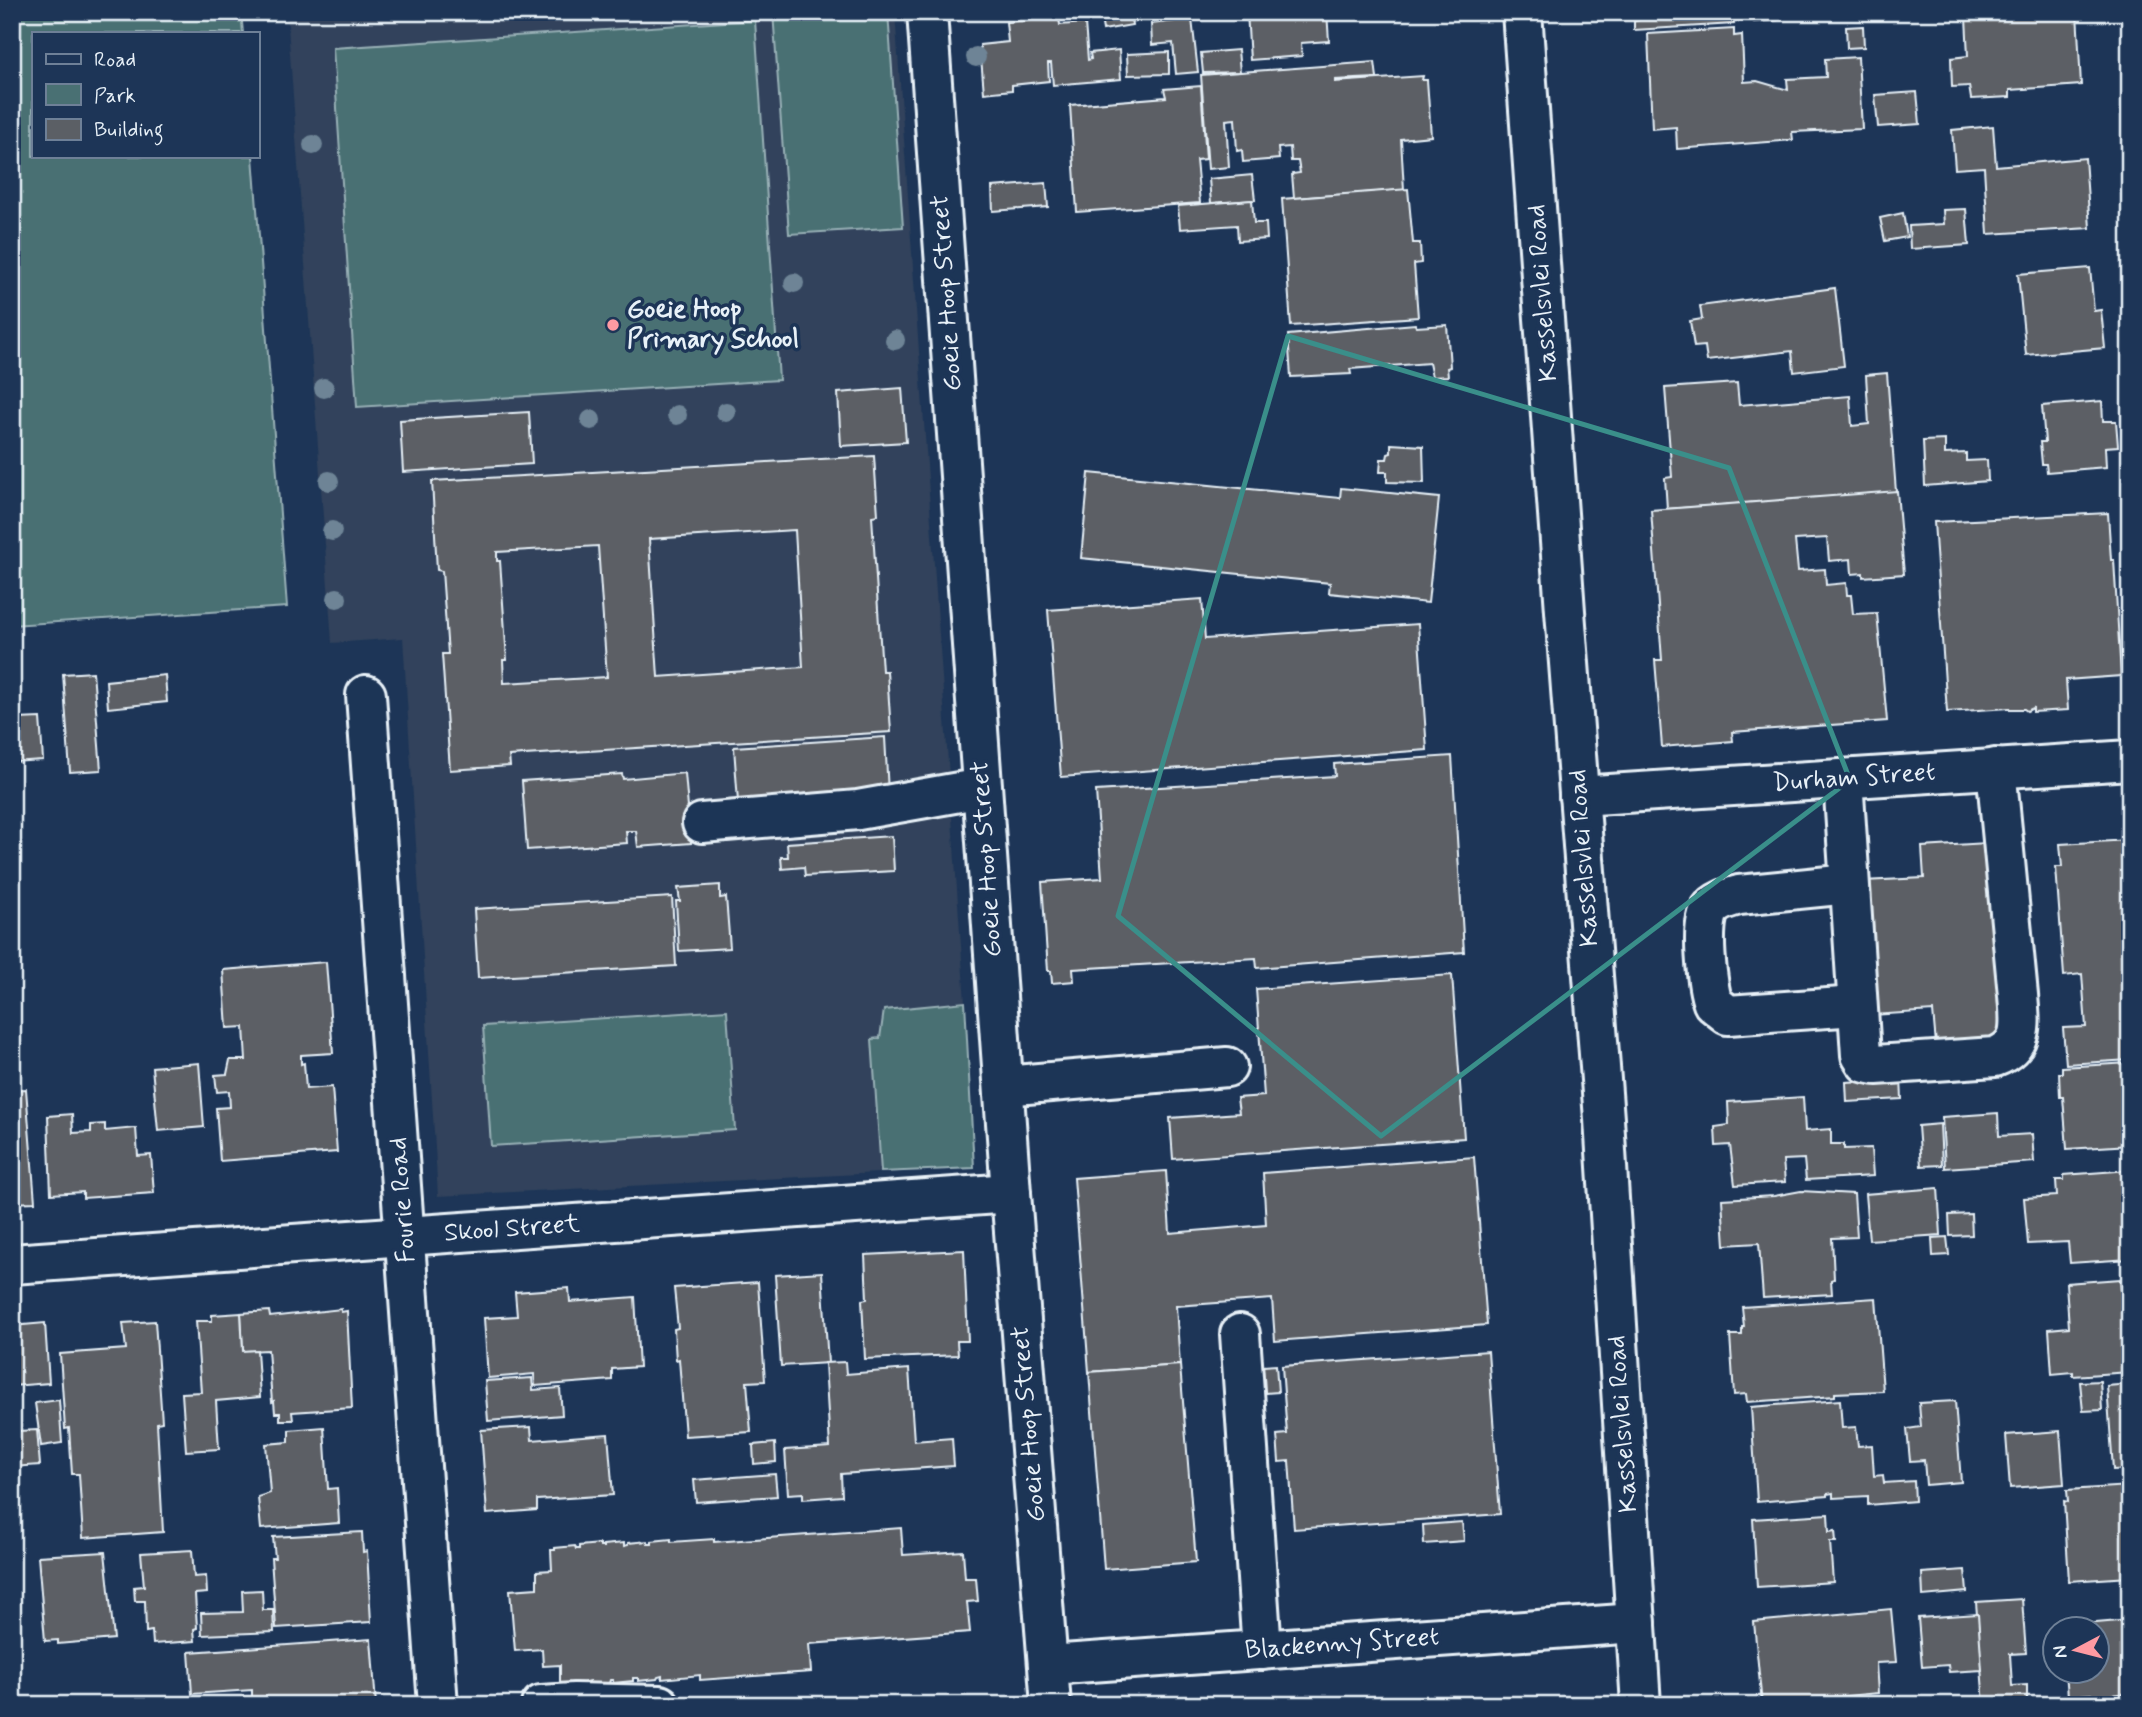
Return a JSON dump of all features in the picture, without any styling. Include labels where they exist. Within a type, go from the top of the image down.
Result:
[{"type":"street","name":"Goeie Hoop Street","points":[[927,12],[1011,1193],[1051,1705]]},
{"type":"street","name":"Kasselsvlei Road","points":[[1522,12],[1604,1119],[1642,1705]]},
{"type":"street","name":"Fourie Road","points":[[366,695],[438,1705]]},
{"type":"street","name":"Durham Street","points":[[1579,796],[2130,760]]},
{"type":"street","points":[[1843,779],[1861,1055],[1870,1064],[1995,1057],[2006,1053],[2018,1036],[2019,1008],[1996,768]]},
{"type":"street","points":[[702,822],[858,810],[982,788]]},
{"type":"street","points":[[1850,884],[1739,895],[1712,907],[1705,922],[1708,980],[1713,1003],[1728,1015],[1857,1006]]},
{"type":"street","points":[[1004,1086],[1227,1067]]},
{"type":"street","name":"Skool Street","points":[[12,1264],[1011,1193]]},
{"type":"street","points":[[1240,1334],[1262,1650]]},
{"type":"street","name":"Blackenny Street","points":[[1049,1665],[1636,1623]]},
{"type":"street","points":[[541,1705],[660,1705]]},
{"type":"highlighted area","points":[[1288,336],[1729,468],[1850,780],[1381,1136],[1118,916]]},
{"type":"shaded area","name":"Goeie Hoop Primary School","points":[[287,12],[895,12],[965,1002],[974,1168],[438,1196],[403,638],[332,643]]},
{"type":"green space","points":[[12,12],[241,12],[243,32],[32,32],[32,158],[253,158],[287,607],[12,625]]},
{"type":"green space","points":[[773,12],[888,12],[903,227],[789,234]]},
{"type":"green space","points":[[755,20],[779,380],[357,407],[333,48]]},
{"type":"green space","points":[[965,1002],[974,1168],[881,1172],[872,1039],[880,1038],[884,1010]]},
{"type":"green space","points":[[727,1010],[735,1130],[491,1146],[483,1026]]},
{"type":"building","points":[[1100,12],[1151,12],[1152,15],[1131,18],[1132,25],[1103,30]]},
{"type":"building","points":[[1247,12],[1327,12],[1329,41],[1301,43],[1302,56],[1250,60]]},
{"type":"building","points":[[1638,12],[1733,12],[1734,24],[1634,30],[1634,21],[1639,20]]},
{"type":"building","points":[[1754,12],[1776,12],[1777,20],[1754,22]]},
{"type":"building","points":[[1998,12],[2077,12],[2081,85],[2010,90],[2010,97],[1971,99],[1969,86],[1952,87],[1951,58],[1968,56],[1966,17],[1999,15]]},
{"type":"building","points":[[1059,18],[1060,25],[1085,23],[1088,60],[1091,59],[1090,53],[1119,50],[1121,79],[1053,85],[1051,63],[1048,63],[1049,81],[1012,85],[1012,90],[984,93],[980,45],[1008,42],[1006,22]]},
{"type":"building","points":[[1192,19],[1198,72],[1176,74],[1173,43],[1152,45],[1151,24]]},
{"type":"building","points":[[1863,26],[1864,47],[1847,48],[1846,27]]},
{"type":"building","points":[[1734,29],[1734,36],[1742,35],[1744,82],[1757,81],[1788,90],[1787,79],[1826,77],[1825,59],[1858,57],[1862,129],[1792,132],[1793,140],[1677,149],[1676,127],[1652,129],[1648,34]]},
{"type":"building","points":[[1238,50],[1240,72],[1203,73],[1201,53]]},
{"type":"building","points":[[1169,52],[1169,74],[1128,75],[1127,54]]},
{"type":"building","points":[[1375,62],[1377,78],[1335,82],[1423,76],[1422,80],[1427,80],[1431,136],[1401,139],[1404,190],[1294,198],[1292,174],[1300,173],[1298,161],[1291,161],[1290,147],[1278,148],[1279,159],[1243,162],[1242,150],[1237,151],[1235,119],[1226,120],[1229,167],[1208,169],[1201,75]]},
{"type":"building","points":[[1201,86],[1206,159],[1196,160],[1200,203],[1077,212],[1070,105],[1166,97],[1164,89]]},
{"type":"building","points":[[1917,92],[1920,124],[1878,127],[1875,95]]},
{"type":"building","points":[[1993,126],[1996,166],[2085,158],[2090,228],[1988,234],[1984,167],[1955,169],[1952,130]]},
{"type":"building","points":[[1252,175],[1255,200],[1211,203],[1209,179]]},
{"type":"building","points":[[1046,183],[1048,207],[993,211],[992,187]]},
{"type":"building","points":[[1408,189],[1413,243],[1420,243],[1421,263],[1414,264],[1418,317],[1291,326],[1282,199]]},
{"type":"building","points":[[1252,200],[1254,223],[1266,223],[1267,239],[1238,241],[1237,225],[1180,229],[1178,206]]},
{"type":"building","points":[[1966,209],[1969,245],[1910,249],[1909,226],[1944,224],[1943,210]]},
{"type":"building","points":[[1903,213],[1907,237],[1885,241],[1880,218]]},
{"type":"building","points":[[2090,268],[2094,311],[2101,310],[2105,348],[2026,355],[2018,274]]},
{"type":"building","points":[[1835,288],[1844,366],[1794,372],[1792,351],[1707,361],[1705,346],[1694,347],[1690,321],[1702,319],[1700,306]]},
{"type":"building","points":[[1415,324],[1416,327],[1447,325],[1450,367],[1447,368],[1448,376],[1432,377],[1429,363],[1350,369],[1351,374],[1291,377],[1288,335]]},
{"type":"building","points":[[1887,373],[1896,492],[1667,509],[1665,478],[1672,477],[1665,388],[1737,383],[1739,405],[1850,396],[1852,426],[1869,424],[1866,375]]},
{"type":"building","points":[[902,388],[906,442],[841,446],[838,393]]},
{"type":"building","points":[[2102,401],[2103,421],[2116,421],[2118,446],[2105,447],[2106,467],[2047,472],[2046,464],[2042,464],[2040,442],[2045,442],[2042,406]]},
{"type":"building","points":[[529,412],[532,464],[403,472],[400,420]]},
{"type":"building","points":[[1945,440],[1945,454],[1966,453],[1966,461],[1987,460],[1988,481],[1925,486],[1923,441]]},
{"type":"building","points":[[1391,444],[1423,446],[1424,483],[1387,482],[1387,472],[1380,472],[1381,459],[1387,459],[1391,453]]},
{"type":"building","points":[[874,456],[878,515],[872,516],[882,671],[887,671],[891,732],[509,756],[510,766],[450,770],[442,654],[448,654],[442,571],[437,570],[432,481]],"holes":[[[795,530],[803,667],[658,677],[649,539]],[[598,546],[607,677],[504,683],[503,660],[507,660],[500,561],[497,561],[497,552]]]},
{"type":"building","points":[[1089,473],[1340,498],[1341,488],[1439,498],[1428,603],[1329,593],[1330,583],[1081,558]]},
{"type":"building","points":[[1897,491],[1904,574],[1863,577],[1863,573],[1852,574],[1851,559],[1829,561],[1827,538],[1795,540],[1798,571],[1825,569],[1826,585],[1846,583],[1847,595],[1851,595],[1853,614],[1877,613],[1887,721],[1732,732],[1733,741],[1662,747],[1655,660],[1662,660],[1651,510]]},
{"type":"building","points":[[2108,513],[2111,560],[2114,560],[2121,676],[2066,680],[2068,710],[2033,712],[2033,708],[2027,711],[2008,709],[2010,708],[1947,712],[1934,522]]},
{"type":"building","points":[[1202,599],[1205,639],[1418,624],[1427,750],[1061,777],[1048,610]]},
{"type":"building","points":[[93,672],[101,770],[70,772],[63,674]]},
{"type":"building","points":[[165,675],[167,702],[108,708],[106,681]]},
{"type":"building","points":[[40,718],[43,760],[12,762],[12,740],[20,739],[18,719]]},
{"type":"building","points":[[885,737],[888,793],[738,802],[734,747]]},
{"type":"building","points":[[1452,756],[1464,952],[1257,968],[1256,958],[1073,969],[1074,981],[1052,983],[1051,971],[1048,971],[1042,882],[1102,878],[1096,791],[1335,776],[1334,764]]},
{"type":"building","points":[[685,773],[691,843],[638,847],[636,831],[626,831],[627,843],[527,850],[522,781],[622,774],[623,779]]},
{"type":"building","points":[[892,836],[894,871],[805,876],[804,867],[782,869],[781,857],[788,857],[787,843]]},
{"type":"building","points":[[2130,840],[2130,1060],[2066,1064],[2063,1028],[2086,1027],[2082,974],[2064,976],[2056,867],[2062,867],[2060,844]]},
{"type":"building","points":[[1987,843],[2002,1050],[1937,1055],[1933,1011],[1873,1015],[1863,881],[1924,878],[1922,847]]},
{"type":"building","points":[[720,885],[720,898],[726,897],[730,948],[679,951],[676,901],[680,901],[678,888]]},
{"type":"building","points":[[672,897],[676,966],[478,978],[474,909]]},
{"type":"building","points":[[326,962],[333,1053],[301,1055],[301,1064],[304,1063],[306,1089],[332,1087],[337,1152],[220,1161],[216,1108],[230,1107],[229,1091],[217,1092],[215,1075],[227,1074],[230,1060],[246,1060],[244,1027],[227,1028],[223,970]]},
{"type":"building","points":[[1452,975],[1464,1138],[1173,1159],[1170,1118],[1239,1113],[1237,1098],[1264,1096],[1256,989]]},
{"type":"building","points":[[199,1063],[204,1127],[158,1131],[152,1067]]},
{"type":"building","points":[[2130,1063],[2130,1145],[2067,1149],[2063,1097],[2060,1097],[2059,1073],[2062,1073],[2062,1067]]},
{"type":"building","points":[[1901,1079],[1902,1099],[1847,1102],[1846,1082]]},
{"type":"building","points":[[26,1089],[35,1202],[12,1203],[12,1090]]},
{"type":"building","points":[[1803,1097],[1805,1131],[1831,1129],[1831,1144],[1844,1144],[1844,1149],[1871,1148],[1873,1176],[1806,1180],[1804,1159],[1783,1160],[1785,1182],[1735,1185],[1730,1145],[1716,1146],[1715,1127],[1729,1125],[1728,1102]]},
{"type":"building","points":[[1998,1113],[1999,1136],[2032,1134],[2034,1162],[1945,1168],[1942,1117]]},
{"type":"building","points":[[72,1114],[73,1133],[91,1132],[91,1125],[105,1124],[105,1131],[136,1128],[138,1156],[151,1155],[154,1193],[83,1198],[83,1192],[51,1194],[48,1116]]},
{"type":"building","points":[[1940,1124],[1942,1165],[1921,1166],[1918,1126]]},
{"type":"building","points":[[1474,1157],[1487,1325],[1275,1341],[1272,1299],[1176,1306],[1180,1365],[1089,1372],[1074,1178],[1166,1171],[1170,1233],[1266,1225],[1263,1173]]},
{"type":"building","points":[[2130,1170],[2130,1259],[2070,1263],[2068,1242],[2028,1244],[2024,1198],[2057,1196],[2056,1180],[2064,1180],[2064,1175]]},
{"type":"building","points":[[1938,1188],[1941,1235],[1869,1240],[1865,1194]]},
{"type":"building","points":[[1801,1191],[1854,1194],[1857,1237],[1832,1238],[1832,1294],[1763,1298],[1759,1243],[1725,1245],[1722,1199],[1774,1196]]},
{"type":"building","points":[[1971,1214],[1972,1235],[1950,1236],[1949,1215]]},
{"type":"building","points":[[1947,1237],[1949,1255],[1933,1256],[1932,1238]]},
{"type":"building","points":[[964,1250],[968,1341],[957,1341],[958,1355],[865,1359],[862,1300],[867,1299],[865,1255]]},
{"type":"building","points":[[822,1272],[828,1363],[781,1366],[775,1275]]},
{"type":"building","points":[[2120,1279],[2123,1311],[2130,1311],[2130,1372],[2073,1376],[2073,1372],[2052,1374],[2049,1329],[2069,1327],[2066,1283]]},
{"type":"building","points":[[758,1282],[765,1381],[747,1382],[751,1432],[685,1436],[679,1359],[676,1360],[674,1329],[678,1328],[674,1288]]},
{"type":"building","points":[[569,1288],[570,1302],[635,1297],[639,1367],[612,1369],[612,1380],[535,1386],[534,1374],[488,1378],[484,1318],[517,1316],[515,1292]]},
{"type":"building","points":[[1876,1298],[1883,1391],[1747,1402],[1746,1394],[1734,1395],[1730,1335],[1742,1335],[1742,1307]]},
{"type":"building","points":[[341,1309],[341,1312],[347,1311],[352,1408],[292,1412],[293,1420],[280,1420],[280,1413],[275,1413],[274,1401],[272,1402],[268,1350],[243,1351],[241,1313],[269,1311],[270,1317]]},
{"type":"building","points":[[241,1313],[243,1351],[257,1350],[260,1397],[216,1401],[219,1449],[186,1451],[182,1393],[201,1392],[196,1321],[212,1321],[212,1315]]},
{"type":"building","points":[[155,1321],[162,1422],[157,1423],[163,1532],[83,1538],[79,1474],[72,1474],[69,1428],[65,1429],[60,1354],[126,1349],[123,1323]]},
{"type":"building","points":[[45,1323],[49,1383],[12,1386],[12,1326]]},
{"type":"building","points":[[1488,1351],[1500,1514],[1294,1529],[1289,1461],[1279,1462],[1277,1435],[1287,1434],[1282,1366]]},
{"type":"building","points":[[845,1362],[846,1374],[909,1369],[914,1441],[952,1438],[954,1466],[841,1474],[842,1496],[803,1499],[803,1493],[788,1494],[785,1450],[830,1447],[825,1363]]},
{"type":"building","points":[[1180,1365],[1196,1562],[1104,1569],[1089,1372]]},
{"type":"building","points":[[1276,1365],[1278,1392],[1251,1394],[1250,1367]]},
{"type":"building","points":[[532,1378],[533,1390],[560,1388],[562,1415],[488,1421],[485,1381]]},
{"type":"building","points":[[2100,1381],[2102,1410],[2083,1411],[2080,1382]]},
{"type":"building","points":[[2130,1384],[2130,1469],[2113,1470],[2107,1386]]},
{"type":"building","points":[[59,1400],[62,1443],[41,1446],[35,1403]]},
{"type":"building","points":[[1840,1400],[1842,1428],[1856,1427],[1858,1446],[1872,1445],[1874,1476],[1883,1475],[1884,1483],[1914,1481],[1915,1501],[1868,1505],[1868,1496],[1833,1498],[1833,1493],[1827,1496],[1757,1502],[1751,1407]]},
{"type":"building","points":[[1955,1401],[1961,1482],[1926,1485],[1924,1460],[1910,1461],[1907,1429],[1921,1427],[1919,1403]]},
{"type":"building","points":[[12,1415],[13,1421],[18,1421],[18,1431],[37,1430],[40,1465],[12,1467]]},
{"type":"building","points":[[324,1427],[328,1489],[337,1488],[339,1523],[261,1529],[258,1497],[270,1493],[266,1444],[289,1442],[289,1430]]},
{"type":"building","points":[[531,1427],[532,1440],[608,1434],[613,1495],[537,1500],[537,1510],[487,1514],[481,1430]]},
{"type":"building","points":[[2060,1431],[2064,1484],[2010,1488],[2006,1435]]},
{"type":"building","points":[[775,1443],[776,1462],[754,1464],[753,1445]]},
{"type":"building","points":[[775,1474],[777,1496],[696,1502],[694,1480]]},
{"type":"building","points":[[2130,1486],[2130,1577],[2069,1581],[2064,1501],[2068,1502],[2067,1490]]},
{"type":"building","points":[[1828,1514],[1829,1532],[1835,1531],[1836,1542],[1830,1542],[1833,1582],[1757,1587],[1753,1519]]},
{"type":"building","points":[[1462,1522],[1464,1541],[1424,1544],[1423,1525]]},
{"type":"building","points":[[901,1528],[903,1555],[963,1551],[965,1578],[976,1578],[978,1601],[967,1602],[970,1632],[809,1644],[811,1672],[700,1680],[700,1675],[662,1679],[662,1676],[638,1681],[638,1678],[633,1678],[633,1681],[613,1683],[613,1680],[610,1680],[609,1683],[589,1684],[589,1681],[585,1682],[585,1685],[564,1686],[560,1684],[560,1665],[543,1666],[542,1649],[515,1651],[510,1590],[537,1588],[537,1571],[552,1570],[551,1550],[555,1548],[575,1546],[579,1549],[579,1546],[600,1544],[600,1547],[603,1547],[624,1543],[624,1546],[628,1543],[648,1541],[648,1544],[652,1544],[652,1541],[671,1539],[671,1542],[714,1539],[714,1542]]},
{"type":"building","points":[[362,1532],[363,1552],[367,1551],[371,1622],[276,1628],[271,1558],[275,1558],[273,1537]]},
{"type":"building","points":[[192,1550],[194,1577],[206,1576],[207,1593],[195,1594],[195,1641],[153,1644],[152,1631],[146,1632],[145,1601],[135,1601],[134,1587],[144,1586],[141,1553]]},
{"type":"building","points":[[105,1552],[114,1639],[58,1644],[58,1640],[45,1641],[38,1556]]},
{"type":"building","points":[[1965,1570],[1967,1592],[1923,1596],[1922,1573]]},
{"type":"building","points":[[262,1590],[263,1610],[273,1610],[274,1632],[202,1635],[201,1613],[243,1612],[242,1591]]},
{"type":"building","points":[[2022,1599],[2026,1653],[2010,1654],[2012,1686],[2027,1685],[2027,1705],[1984,1705],[1976,1602]]},
{"type":"building","points":[[1891,1609],[1896,1662],[1876,1663],[1878,1693],[1816,1699],[1816,1705],[1762,1705],[1754,1622]]},
{"type":"building","points":[[1978,1614],[1982,1670],[1949,1672],[1948,1665],[1922,1667],[1918,1618]]},
{"type":"building","points":[[2130,1620],[2130,1693],[2092,1697],[2091,1694],[2068,1696],[2067,1686],[2110,1686],[2110,1622]]},
{"type":"building","points":[[371,1639],[376,1705],[252,1705],[252,1690],[192,1694],[189,1652]]},
{"type":"place","name":"Goeie Hoop Primary School","points":[[613,325]]}]
